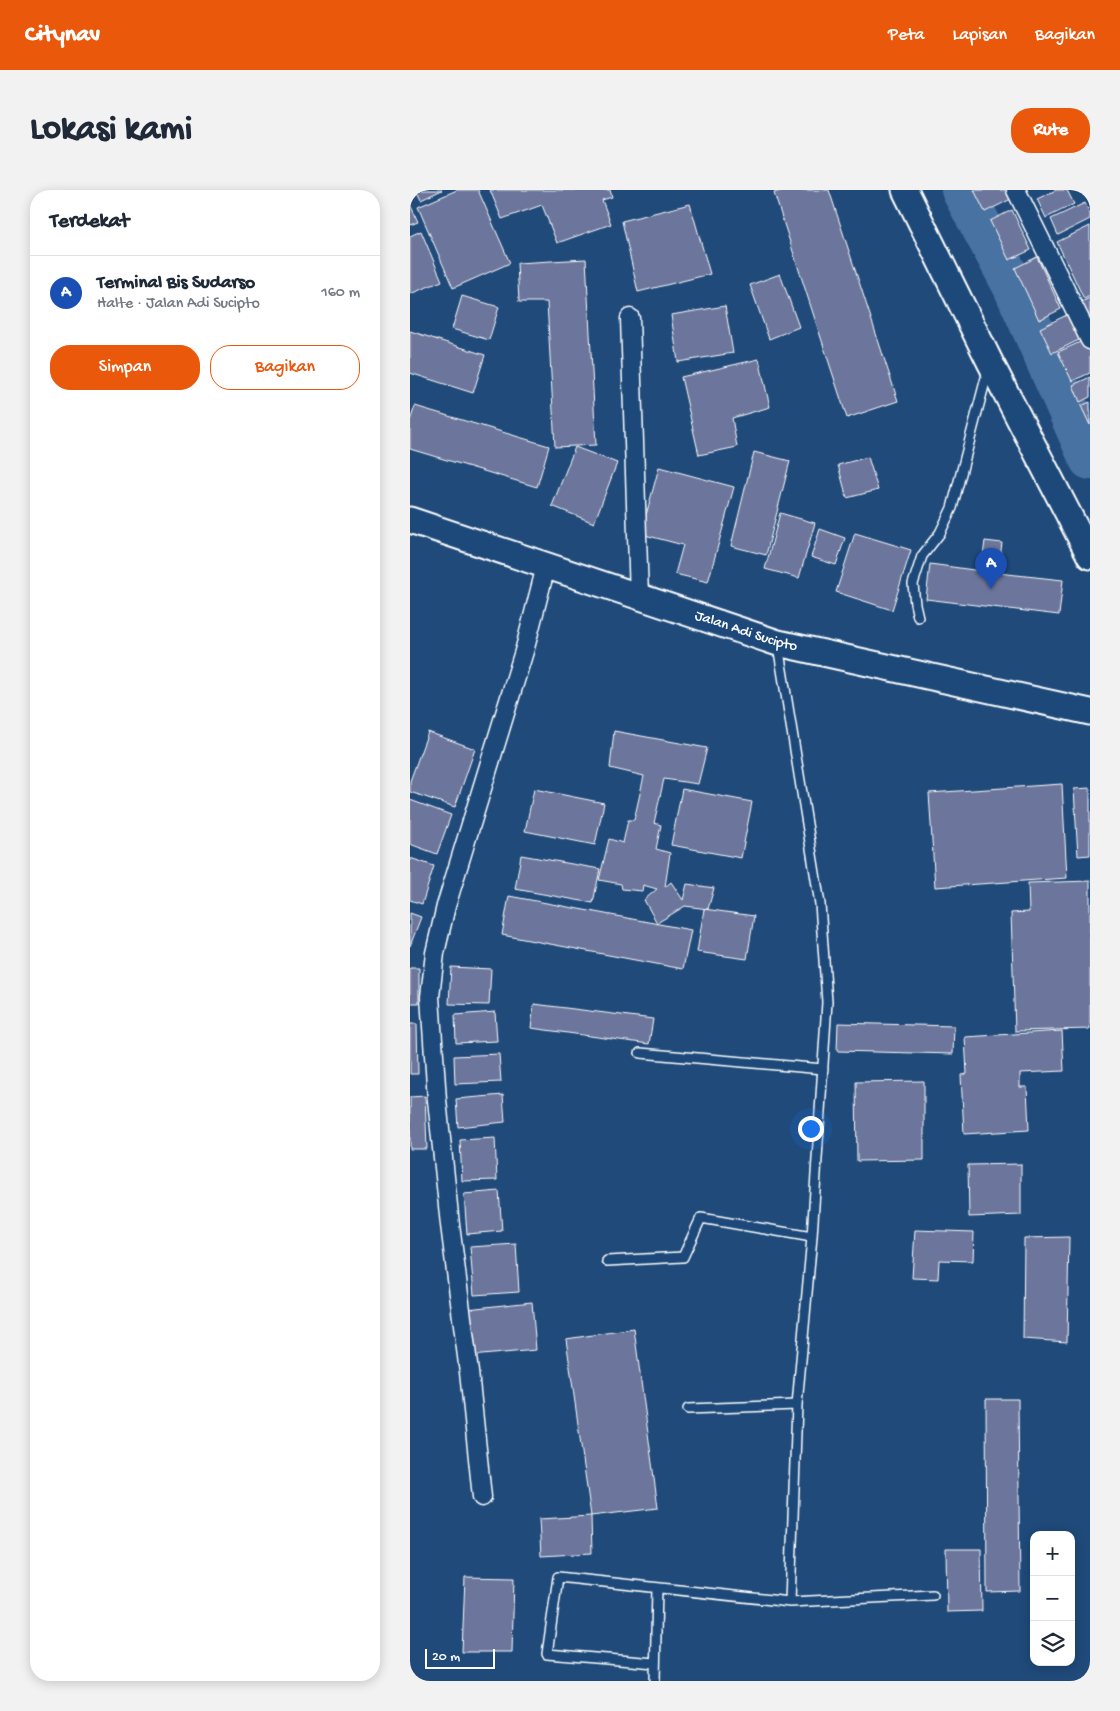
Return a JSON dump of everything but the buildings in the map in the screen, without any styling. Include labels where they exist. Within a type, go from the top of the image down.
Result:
[{"type":"main road","points":[[905,190],[990,362],[1090,556]]},
{"type":"main road","name":"Jalan Adi Sucipto","points":[[410,520],[778,643],[1090,712]]},
{"type":"street","points":[[1016,190],[1090,340]]},
{"type":"street","points":[[630,318],[639,597]]},
{"type":"street","points":[[482,1497],[436,1100],[430,996],[435,953],[446,906],[526,648],[546,566]]},
{"type":"lane","points":[[918,617],[913,584],[922,556],[940,534],[952,508],[990,362]]},
{"type":"lane","points":[[778,643],[820,904],[827,1002],[812,1237],[797,1405],[790,1602]]},
{"type":"lane","points":[[640,1053],[823,1069]]},
{"type":"lane","points":[[608,1261],[683,1257],[701,1218],[812,1237]]},
{"type":"lane","points":[[688,1409],[797,1405]]},
{"type":"lane","points":[[655,1663],[547,1654],[558,1577],[790,1602],[933,1595]]},
{"type":"lane","points":[[655,1681],[657,1588]]},
{"type":"waterway","points":[[962,190],[1014,287],[1090,459]]},
{"type":"place","name":"Terminal Bis Sudarso","points":[[991,589]]}]
